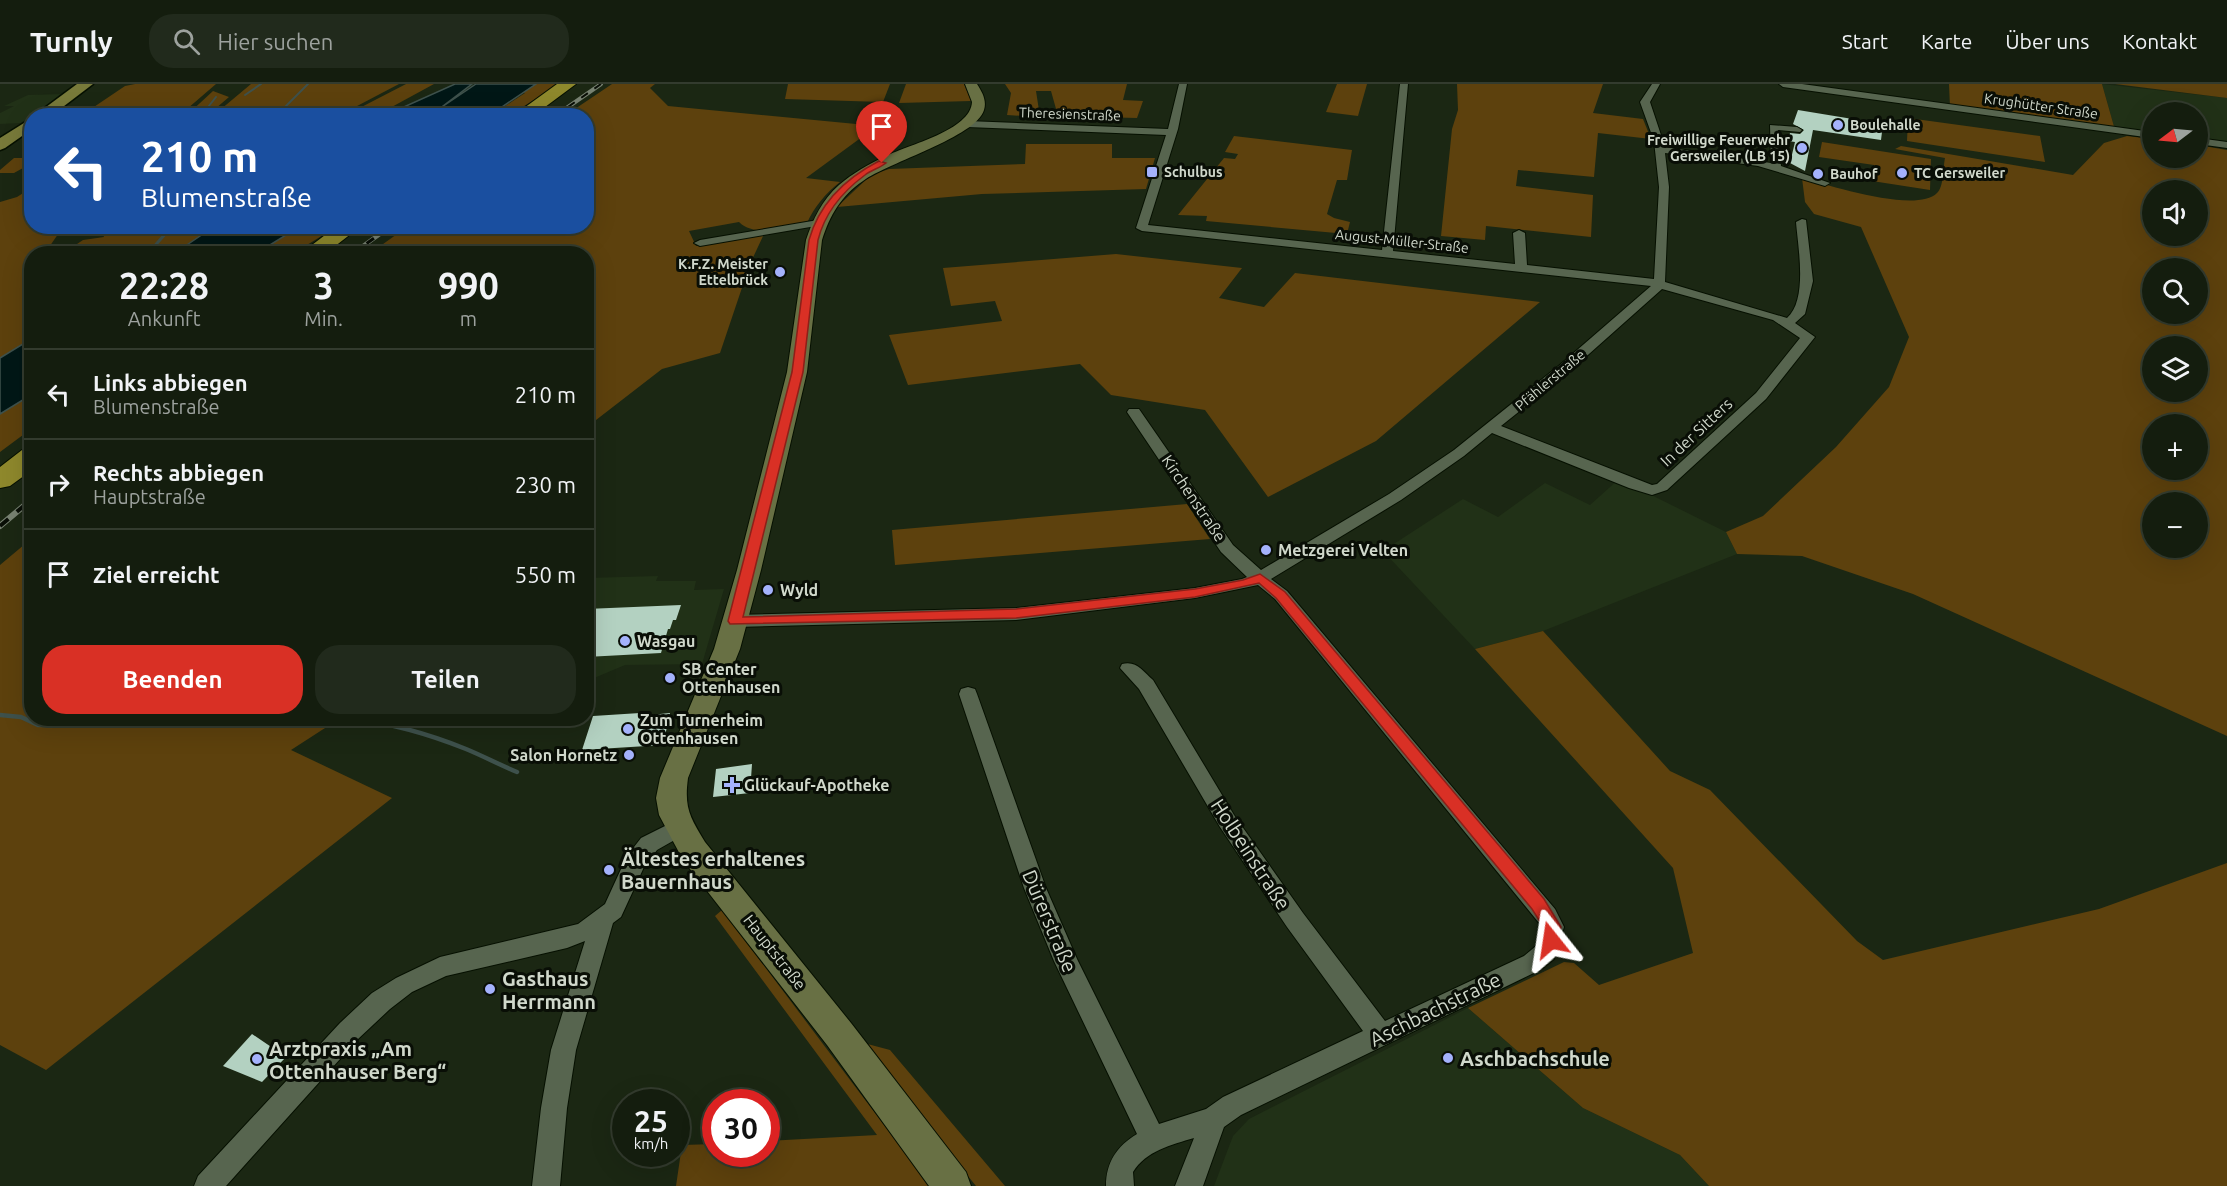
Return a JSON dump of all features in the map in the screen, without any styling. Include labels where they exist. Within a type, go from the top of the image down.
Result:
[{"type":"highway","points":[[533,108],[568,84]]},
{"type":"highway","points":[[543,108],[579,84]]},
{"type":"highway","points":[[322,246],[339,234]]},
{"type":"highway","points":[[335,246],[353,234]]},
{"type":"highway","points":[[0,467],[24,450]]},
{"type":"highway","points":[[0,480],[24,462]]},
{"type":"main road","points":[[52,108],[86,84]]},
{"type":"main road","points":[[967,124],[977,113],[979,101],[971,84]]},
{"type":"main road","name":"Hauptstraße","points":[[952,1186],[839,1034],[694,851],[679,827],[671,798],[674,778],[712,687],[735,621],[797,372],[818,223],[836,196],[864,172],[967,124]]},
{"type":"main road","points":[[2,142],[24,127]]},
{"type":"street","points":[[1172,132],[1183,84]]},
{"type":"street","points":[[1387,255],[1404,84]]},
{"type":"street","points":[[1656,84],[1645,102],[1660,149],[1664,198],[1659,284]]},
{"type":"street","name":"Krughütter Straße","points":[[1782,84],[2142,134]]},
{"type":"street","name":"Theresienstraße","points":[[967,124],[1172,132]]},
{"type":"street","points":[[1776,167],[1773,127],[1797,130]]},
{"type":"street","name":"August-Müller-Straße","points":[[1172,132],[1142,228],[1659,284]]},
{"type":"street","points":[[2208,142],[2227,145]]},
{"type":"street","points":[[1660,149],[1731,158],[1776,167],[1825,183]]},
{"type":"street","points":[[1788,323],[1799,314],[1807,281],[1802,222]]},
{"type":"street","points":[[700,243],[818,223]]},
{"type":"street","points":[[1519,233],[1521,268]]},
{"type":"street","name":"In der Sitters","points":[[1492,428],[1634,485],[1652,490],[1662,488],[1761,396],[1808,337],[1788,323],[1758,311],[1659,284]]},
{"type":"street","name":"Pfählerstraße","points":[[735,621],[1016,614],[1195,593],[1246,584],[1260,578],[1395,497],[1492,428],[1566,368],[1659,284]]},
{"type":"street","name":"Kirchenstraße","points":[[1134,412],[1227,548],[1260,578]]},
{"type":"street","name":"Aschbachstraße","points":[[1120,1186],[1121,1169],[1131,1153],[1153,1139],[1214,1119],[1232,1106],[1532,963],[1546,952],[1553,927],[1538,904],[1417,756],[1281,595],[1260,578]]},
{"type":"street","name":"Holbeinstraße","points":[[1129,668],[1146,685],[1227,821],[1295,920],[1381,1036]]},
{"type":"street","name":"Dürerstraße","points":[[968,694],[1035,888],[1066,961],[1153,1139]]},
{"type":"street","points":[[208,1186],[349,1031],[381,1001],[405,985],[440,968],[480,956],[567,938],[586,931],[602,921],[618,902],[641,854],[649,844],[679,827]]},
{"type":"street","points":[[546,1186],[554,1096],[569,1030],[602,921]]},
{"type":"street","points":[[1189,1186],[1214,1119]]},
{"type":"shaded area","points":[[216,84],[188,108],[92,108],[125,86]]},
{"type":"shaded area","points":[[251,84],[399,84],[353,108],[222,108]]},
{"type":"shaded area","points":[[406,84],[434,84],[390,108],[360,108]]},
{"type":"shaded area","points":[[455,84],[472,84],[440,108],[402,108]]},
{"type":"shaded area","points":[[476,84],[536,84],[500,108],[440,108]]},
{"type":"shaded area","points":[[536,84],[559,84],[521,108],[502,108],[525,93],[522,92]]},
{"type":"shaded area","points":[[612,84],[655,84],[650,88],[668,106],[877,126],[806,178],[840,182],[821,201],[807,223],[781,229],[762,230],[746,227],[739,222],[689,231],[696,246],[764,234],[750,264],[720,353],[662,369],[594,422],[594,246],[380,246],[397,234],[594,234],[594,108],[576,108]]},
{"type":"shaded area","points":[[788,84],[890,84],[883,102],[785,99]]},
{"type":"shaded area","points":[[906,84],[964,84],[971,101],[899,103]]},
{"type":"shaded area","points":[[1005,84],[1127,84],[1123,100],[1143,101],[1137,118],[1058,116],[1051,91],[1036,91],[1040,117],[1007,115],[1011,93]]},
{"type":"shaded area","points":[[1337,84],[1367,84],[1358,116],[1326,112]]},
{"type":"shaded area","points":[[1457,84],[1603,84],[1593,113],[1643,119],[1651,139],[1598,133],[1594,177],[1518,170],[1516,186],[1593,195],[1591,237],[1486,226],[1485,240],[1441,236],[1452,129],[1458,110]]},
{"type":"shaded area","points":[[1949,84],[2102,84],[2115,130],[1950,107]]},
{"type":"shaded area","points":[[2102,84],[2227,98],[2227,144],[2208,142],[2208,102],[2142,102],[2142,134],[2115,130]]},
{"type":"shaded area","points":[[2115,84],[2227,84],[2227,98]]},
{"type":"shaded area","points":[[213,91],[229,97],[216,108],[195,108]]},
{"type":"shaded area","points":[[63,94],[43,108],[24,108],[24,121],[21,123],[0,124],[0,113],[14,106],[4,106],[28,95]]},
{"type":"shaded area","points":[[1908,118],[2040,136],[2045,162],[1907,141]]},
{"type":"shaded area","points":[[1234,136],[1352,150],[1347,180],[1337,180],[1327,214],[1350,222],[1347,234],[1206,221],[1207,216],[1178,215],[1224,158],[1235,159],[1238,154],[1225,152]]},
{"type":"shaded area","points":[[2127,136],[2142,138],[2142,168],[2208,168],[2208,147],[2227,150],[2227,736],[1913,594],[1802,556],[1737,554],[1726,532],[1763,516],[1836,447],[1889,387],[1909,337],[1861,227],[1814,214],[1805,202],[1802,178],[1892,199],[1926,199],[1937,193],[1942,182],[1945,158],[1895,149],[1901,146],[2073,175],[2104,143]]},
{"type":"shaded area","name":"TC Gersweiler","points":[[1822,142],[1931,159],[1930,190],[1872,181],[1874,165],[1819,157]]},
{"type":"shaded area","points":[[1026,144],[1112,144],[1112,158],[1155,158],[1146,189],[982,194],[837,207],[871,175],[889,169],[1025,164]]},
{"type":"shaded area","points":[[14,158],[24,158],[24,168],[14,173],[0,173],[0,170]]},
{"type":"shaded area","points":[[24,192],[24,234],[58,234],[50,246],[24,246],[24,271],[22,273],[24,273],[24,343],[0,358],[0,202]]},
{"type":"shaded area","points":[[103,234],[204,234],[186,246],[74,246],[83,240],[104,237]]},
{"type":"shaded area","points":[[203,234],[288,234],[268,246],[185,246]]},
{"type":"shaded area","points":[[288,234],[325,234],[305,246],[268,246]]},
{"type":"shaded area","points":[[1116,254],[1242,268],[1219,298],[1264,307],[1295,273],[1540,302],[1376,441],[1268,497],[1205,410],[1111,395],[1080,364],[908,385],[889,335],[1002,321],[995,301],[951,306],[943,268]]},
{"type":"shaded area","points":[[24,343],[24,399],[0,414],[0,358]]},
{"type":"shaded area","points":[[24,399],[24,434],[0,452],[0,414]]},
{"type":"shaded area","points":[[1619,479],[1726,532],[1737,554],[1543,631],[1475,649],[1383,551],[1463,499],[1498,517],[1545,483],[1590,505]]},
{"type":"shaded area","points":[[1187,504],[1210,539],[895,565],[892,530]]},
{"type":"shaded area","points":[[24,545],[24,726],[328,726],[291,750],[392,798],[46,1070],[0,1045],[0,565]]},
{"type":"shaded area","points":[[658,576],[656,581],[696,581],[694,590],[724,589],[702,664],[625,665],[594,678],[594,578]]},
{"type":"shaded area","points":[[1543,631],[1670,771],[1710,790],[1857,941],[1883,960],[2099,909],[2227,863],[2227,1186],[1709,1186],[1680,1155],[1583,1108],[1468,1008],[1564,962],[1574,963],[1599,985],[1693,953],[1673,868],[1475,649]]},
{"type":"shaded area","points":[[722,910],[930,1186],[676,1186],[679,1167],[690,1167],[690,1145],[702,1144],[702,1167],[780,1167],[780,1140],[877,1135],[715,916]]},
{"type":"shaded area","name":"Aschbachschule","points":[[1468,1008],[1583,1108],[1680,1155],[1709,1186],[1214,1186],[1233,1136],[1249,1119]]},
{"type":"shaded area","points":[[860,1042],[890,1050],[1005,1186],[976,1186]]},
{"type":"building","name":"Boulehalle","points":[[1798,110],[1883,124],[1881,140],[1813,130],[1805,171],[1790,163],[1795,142],[1788,141],[1790,133],[1800,134],[1804,130],[1793,124]]},
{"type":"building","name":"Wasgau","points":[[681,605],[676,620],[673,620],[668,629],[661,653],[594,657],[594,609]]},
{"type":"building","name":"Zum Turnerheim Ottenhausen","points":[[640,713],[640,716],[670,713],[663,745],[582,750],[590,726],[594,726],[594,716]]},
{"type":"building","name":"Glückauf-Apotheke","points":[[752,764],[750,793],[713,797],[716,769]]},
{"type":"building","name":"Arztpraxis „Am Ottenhauser Berg“","points":[[252,1034],[286,1057],[262,1082],[223,1066]]},
{"type":"waterway","points":[[245,95],[261,84]]},
{"type":"waterway","points":[[284,108],[308,84]]},
{"type":"waterway","points":[[207,108],[216,97]]},
{"type":"waterway","points":[[155,246],[165,234]]},
{"type":"waterway","points":[[0,715],[24,718]]},
{"type":"waterway","points":[[394,726],[466,749],[517,772]]},
{"type":"railway","points":[[566,108],[601,84]]},
{"type":"railway","points":[[363,246],[380,234]]},
{"type":"railway","points":[[0,526],[24,506]]},
{"type":"place","name":"Boulehalle","points":[[1838,125]]},
{"type":"place","name":"Freiwillige Feuerwehr Gersweiler (LB 15)","points":[[1802,148]]},
{"type":"place","name":"Schulbus","points":[[1152,172]]},
{"type":"place","name":"TC Gersweiler","points":[[1902,173]]},
{"type":"place","name":"Bauhof","points":[[1818,174]]},
{"type":"place","name":"K.F.Z. Meister Ettelbrück","points":[[780,272]]},
{"type":"place","name":"Metzgerei Velten","points":[[1266,550]]},
{"type":"place","name":"Wyld","points":[[768,590]]},
{"type":"place","name":"Wasgau","points":[[625,641]]},
{"type":"place","name":"SB Center Ottenhausen","points":[[670,678]]},
{"type":"place","name":"Zum Turnerheim Ottenhausen","points":[[628,729]]},
{"type":"place","name":"Salon Hornetz","points":[[629,755]]},
{"type":"place","name":"Glückauf-Apotheke","points":[[732,785]]},
{"type":"place","name":"Ältestes erhaltenes Bauernhaus","points":[[609,870]]},
{"type":"place","name":"Gasthaus Herrmann","points":[[490,989]]},
{"type":"place","name":"Aschbachschule","points":[[1448,1058]]},
{"type":"place","name":"Arztpraxis „Am Ottenhauser Berg“","points":[[257,1059]]},
{"type":"route","points":[[882,163],[864,172],[836,196],[818,223],[797,372],[735,621],[1016,614],[1195,593],[1246,584],[1260,578],[1281,595],[1538,904],[1553,927],[1551,940]]}]
